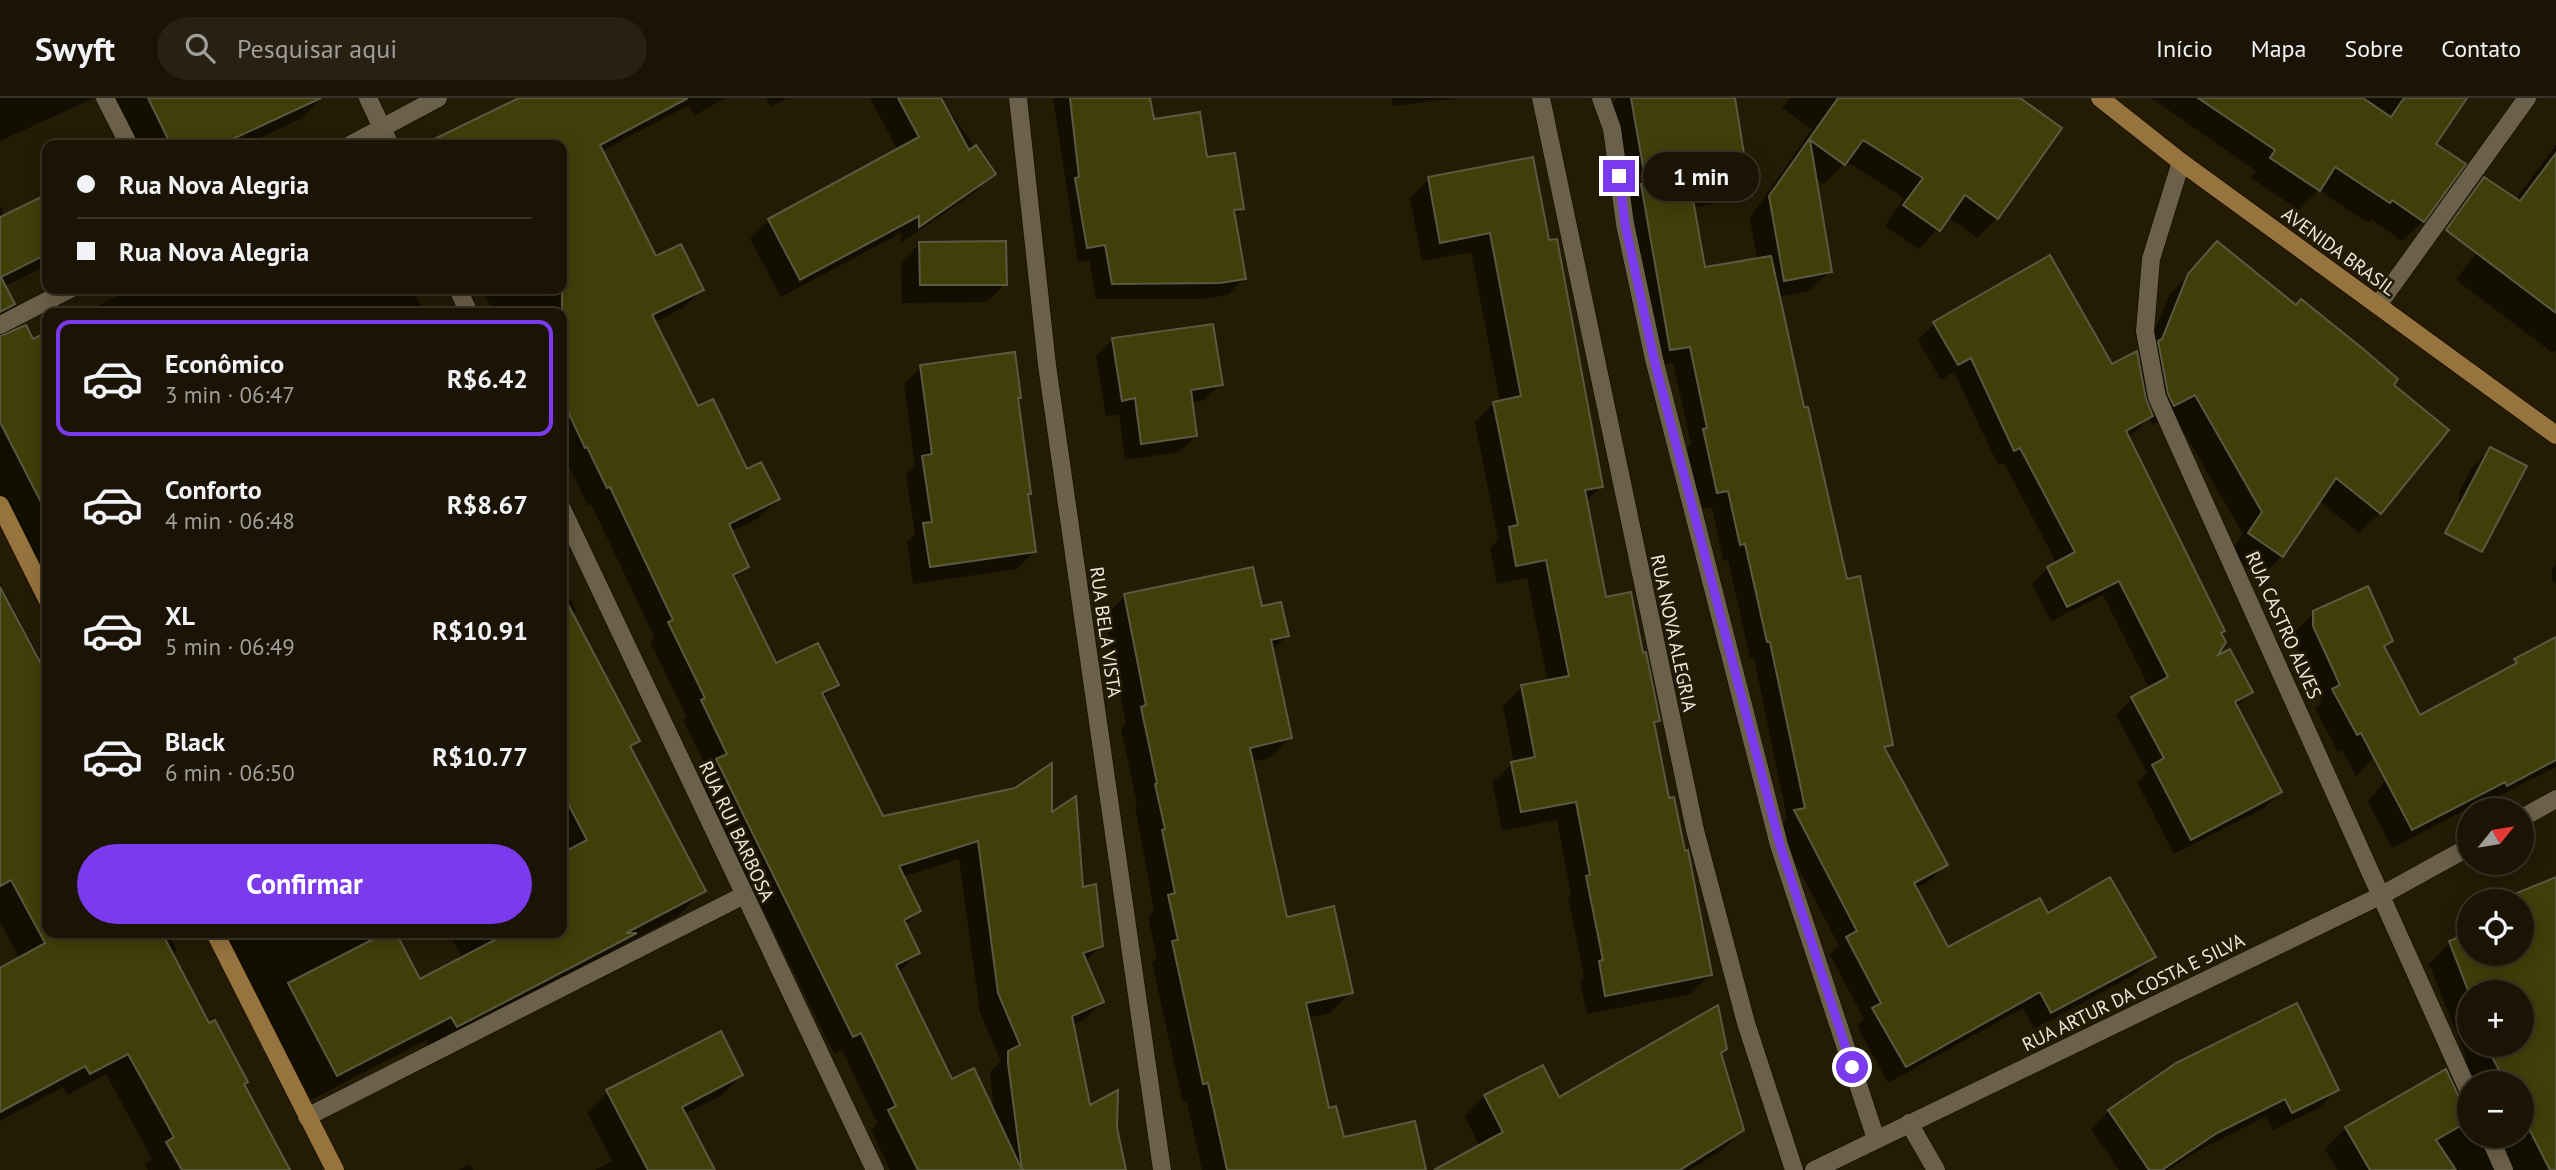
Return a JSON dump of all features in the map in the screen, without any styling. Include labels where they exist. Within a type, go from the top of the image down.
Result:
[{"type":"street","points":[[105,98],[127,140]]},
{"type":"street","points":[[368,98],[386,137],[438,98]]},
{"type":"street","name":"RUA BELA VISTA","points":[[1018,98],[1047,365],[1162,1170]]},
{"type":"street","name":"RUA NOVA ALEGRIA","points":[[1541,98],[1695,830],[1746,1023],[1794,1170]]},
{"type":"street","points":[[1601,98],[1612,129],[1625,224],[1654,359],[1776,833],[1876,1139]]},
{"type":"street","name":"AVENIDA BRASIL","points":[[2100,98],[2181,162],[2556,435]]},
{"type":"street","points":[[2378,305],[2527,98]]},
{"type":"street","name":"RUA CASTRO ALVES","points":[[2181,162],[2151,260],[2145,331],[2157,397],[2460,1071]]},
{"type":"street","points":[[0,325],[60,294]]},
{"type":"street","points":[[0,505],[42,589]]},
{"type":"street","name":"RUA RUI BARBOSA","points":[[567,520],[875,1170]]},
{"type":"street","points":[[2534,811],[2556,799]]},
{"type":"street","name":"RUA ARTUR DA COSTA E SILVA","points":[[1814,1170],[2382,895],[2457,854]]},
{"type":"street","points":[[307,1117],[744,895]]},
{"type":"street","points":[[218,938],[335,1170]]},
{"type":"street","points":[[1909,1123],[1936,1170]]},
{"type":"street","points":[[2494,1148],[2504,1170]]},
{"type":"building","points":[[148,98],[321,98],[231,140],[169,140]]},
{"type":"building","points":[[519,98],[688,98],[600,145],[656,256],[681,244],[704,290],[652,315],[698,406],[713,399],[747,469],[761,462],[780,499],[729,524],[749,567],[733,575],[776,663],[818,643],[839,685],[822,693],[883,816],[1015,788],[1052,763],[1052,812],[1076,796],[1083,887],[1096,884],[1103,946],[1083,953],[1104,1002],[1072,1016],[1090,1105],[1118,1090],[1117,1128],[1126,1170],[1022,1170],[918,1170],[888,1110],[896,1106],[861,1033],[853,1037],[716,759],[727,754],[701,700],[705,698],[668,622],[673,620],[610,487],[607,488],[567,410],[567,308],[562,308],[562,294],[567,294],[567,140],[432,140]],"holes":[[[978,841],[998,993],[1020,1045],[1008,1051],[1008,1063],[1022,1170],[974,1068],[952,1079],[896,965],[920,953],[904,920],[921,911],[899,866]]]},
{"type":"building","points":[[898,98],[941,98],[969,150],[976,145],[996,174],[919,227],[919,216],[800,280],[768,219],[919,137]]},
{"type":"building","points":[[1070,98],[1150,98],[1154,119],[1200,112],[1207,157],[1235,153],[1244,209],[1234,210],[1246,279],[1220,283],[1112,284],[1105,245],[1087,248],[1075,178],[1079,177]]},
{"type":"building","points":[[1631,98],[1735,98],[1749,185],[1692,194],[1705,267],[1771,256],[1804,407],[1808,407],[1847,579],[1860,576],[1893,745],[1884,747],[1948,865],[1914,883],[1948,947],[2040,898],[2048,913],[2110,877],[2156,957],[2051,1013],[2040,992],[1906,1067],[1872,1008],[1881,1003],[1846,937],[1857,931],[1794,810],[1805,808],[1770,642],[1767,642],[1745,544],[1740,545],[1728,491],[1717,493],[1703,429],[1707,428],[1690,347],[1670,350],[1641,184],[1646,183]]},
{"type":"building","points":[[1838,98],[2020,98],[2062,128],[1998,219],[1965,195],[1940,231],[1903,205],[1923,178],[1863,140],[1845,165],[1810,140],[1832,272],[1784,281],[1769,196]]},
{"type":"building","points":[[2198,98],[2363,98],[2391,117],[2404,98],[2467,98],[2436,144],[2466,164],[2424,222],[2335,167],[2320,191],[2270,158],[2275,150]]},
{"type":"building","points":[[2556,153],[2556,313],[2446,230],[2484,177],[2520,201]]},
{"type":"building","points":[[1533,157],[1549,240],[1557,239],[1603,487],[1585,490],[1606,597],[1631,592],[1660,721],[1654,722],[1669,798],[1674,797],[1685,851],[1688,850],[1712,975],[1605,996],[1599,961],[1603,960],[1586,876],[1590,875],[1576,802],[1521,812],[1511,762],[1535,757],[1521,685],[1569,676],[1546,560],[1516,566],[1509,527],[1518,525],[1493,402],[1521,396],[1490,233],[1440,243],[1428,177]]},
{"type":"building","points":[[42,196],[42,256],[1,277],[15,304],[0,312],[0,217]]},
{"type":"building","points":[[1006,241],[1007,285],[920,285],[919,242]]},
{"type":"building","points":[[2217,241],[2296,305],[2301,299],[2362,348],[2398,379],[2394,385],[2449,430],[2381,514],[2336,478],[2283,557],[2248,533],[2262,512],[2195,395],[2174,406],[2168,394],[2158,341],[2162,339],[2188,274]]},
{"type":"building","points":[[2050,255],[2112,364],[2137,351],[2146,399],[2153,416],[2126,431],[2225,631],[2221,633],[2226,642],[2218,655],[2230,649],[2253,692],[2235,702],[2282,792],[2191,840],[2152,765],[2164,758],[2131,697],[2168,677],[2119,581],[2067,607],[2047,567],[2075,552],[2020,448],[2014,451],[1971,358],[1958,365],[1933,322]]},
{"type":"building","points":[[1213,324],[1223,385],[1191,390],[1197,436],[1141,444],[1135,398],[1122,401],[1112,338]]},
{"type":"building","points":[[26,325],[33,339],[42,334],[42,504],[0,422],[0,336]]},
{"type":"building","points":[[1015,352],[1036,552],[930,567],[923,523],[932,522],[922,456],[932,454],[920,365]]},
{"type":"building","points":[[2490,447],[2527,466],[2482,552],[2445,533]]},
{"type":"building","points":[[1253,567],[1262,606],[1281,602],[1289,636],[1271,640],[1292,738],[1250,748],[1287,917],[1334,906],[1353,993],[1306,1003],[1329,1108],[1336,1106],[1344,1137],[1415,1121],[1426,1170],[1227,1170],[1208,1083],[1203,1084],[1172,941],[1178,940],[1168,895],[1175,893],[1141,707],[1146,705],[1124,594]]},
{"type":"building","points":[[2368,586],[2393,641],[2384,646],[2420,715],[2517,663],[2514,659],[2556,637],[2556,760],[2507,786],[2505,782],[2474,798],[2457,798],[2457,807],[2412,830],[2361,733],[2357,735],[2332,689],[2340,685],[2313,626],[2313,611]]},
{"type":"building","points":[[0,587],[42,666],[42,937],[11,880],[0,886]]},
{"type":"building","points":[[567,602],[640,741],[630,746],[706,891],[626,933],[637,933],[457,1027],[451,1017],[337,1076],[288,983],[375,938],[399,938],[420,979],[498,938],[567,938],[567,850],[587,840],[567,802]]},
{"type":"building","points":[[2556,877],[2556,1170],[2550,1170],[2534,1139],[2534,1071],[2500,1071],[2492,1057],[2534,1057],[2534,980],[2464,980],[2459,966],[2534,966],[2534,889],[2527,889]]},
{"type":"building","points":[[42,938],[165,938],[209,1023],[215,1020],[248,1082],[244,1084],[290,1170],[182,1170],[166,1142],[174,1137],[128,1054],[90,1074],[85,1066],[0,1112],[0,968],[45,943]]},
{"type":"building","points":[[2457,938],[2457,962],[2449,941]]},
{"type":"building","points":[[2297,1003],[2339,1090],[2292,1113],[2285,1099],[2217,1133],[2162,1170],[2149,1170],[2108,1110],[2176,1063]]},
{"type":"building","points":[[1718,1005],[1727,1049],[1721,1053],[1744,1130],[1680,1170],[1434,1170],[1503,1132],[1484,1095],[1543,1065],[1559,1097]]},
{"type":"building","points":[[721,1031],[743,1075],[682,1107],[715,1170],[648,1170],[606,1090]]},
{"type":"building","points":[[2446,1069],[2457,1093],[2457,1128],[2436,1140],[2456,1170],[2370,1170],[2345,1127]]},
{"type":"route","points":[[1619,176],[1625,224],[1654,359],[1780,845],[1852,1067]]}]
